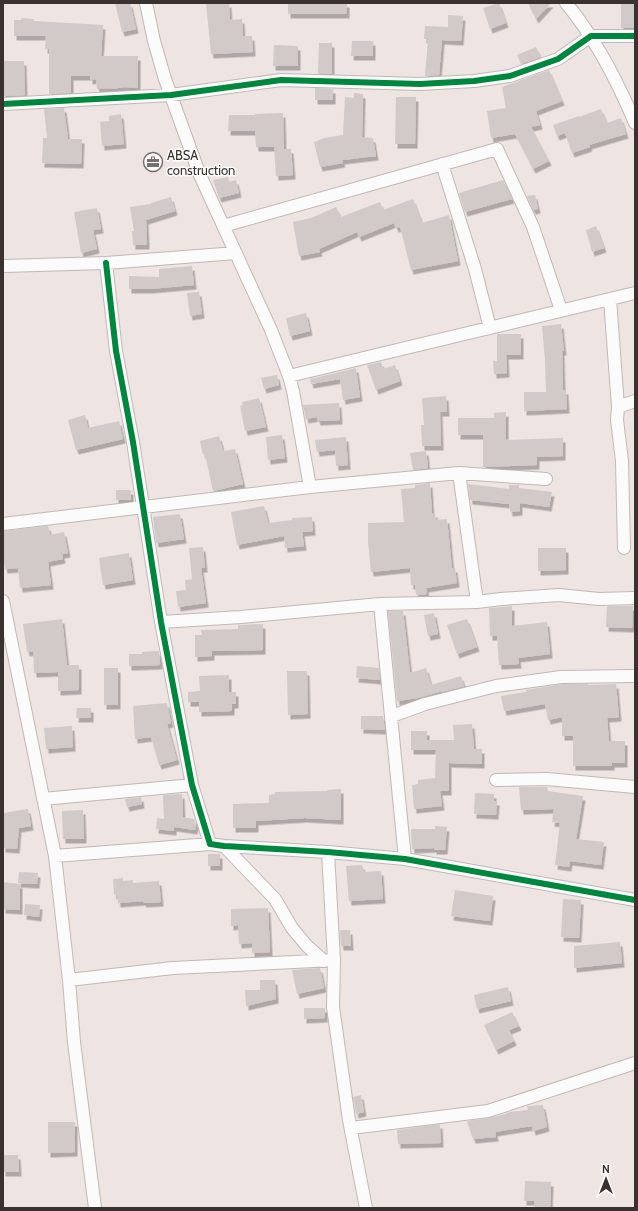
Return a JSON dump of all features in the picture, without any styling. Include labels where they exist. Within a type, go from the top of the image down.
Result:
[{"type":"street","points":[[146,3],[154,41],[171,95],[199,173],[272,330],[289,376],[294,391],[310,487]]},
{"type":"street","points":[[571,6],[591,36],[619,86],[635,123]]},
{"type":"street","points":[[3,104],[171,95],[281,80],[420,84],[474,81],[510,76],[558,59],[591,36],[635,36]]},
{"type":"street","points":[[223,226],[497,149],[533,227],[561,310]]},
{"type":"street","points":[[442,164],[475,269],[490,328]]},
{"type":"street","points":[[3,266],[106,263],[236,253]]},
{"type":"street","points":[[106,263],[116,350],[161,622],[192,785],[210,844]]},
{"type":"street","points":[[289,376],[635,293]]},
{"type":"street","points":[[610,299],[618,407],[617,420],[622,461],[624,548]]},
{"type":"street","points":[[618,407],[635,401]]},
{"type":"street","points":[[3,524],[310,487],[459,474],[546,479]]},
{"type":"street","points":[[459,474],[477,602]]},
{"type":"street","points":[[161,622],[241,617],[380,604],[477,602],[559,595],[599,599],[635,598]]},
{"type":"street","points":[[3,601],[55,856],[69,980],[74,1042],[95,1208]]},
{"type":"street","points":[[380,604],[405,859]]},
{"type":"street","points":[[392,716],[425,704],[504,684],[561,677],[635,676]]},
{"type":"street","points":[[496,780],[547,779],[635,787]]},
{"type":"street","points":[[43,799],[192,785]]},
{"type":"street","points":[[55,856],[210,844],[328,852],[405,859],[635,900]]},
{"type":"street","points":[[224,846],[274,899],[292,928],[307,946],[329,961]]},
{"type":"street","points":[[328,852],[329,961],[351,1128],[366,1208]]},
{"type":"street","points":[[69,980],[172,968],[329,961]]},
{"type":"street","points":[[351,1128],[488,1111],[635,1063]]},
{"type":"building","points":[[115,3],[130,3],[136,29],[122,32]]},
{"type":"building","points":[[206,3],[229,3],[230,20],[242,19],[243,36],[252,36],[253,52],[211,54]]},
{"type":"building","points":[[288,3],[347,3],[347,14],[288,14]]},
{"type":"building","points":[[499,3],[506,23],[490,29],[483,8]]},
{"type":"building","points":[[528,3],[551,3],[536,19]]},
{"type":"building","points":[[621,4],[635,4],[635,28],[621,28]]},
{"type":"building","points":[[448,15],[463,16],[461,41],[442,40],[439,75],[425,76],[428,39],[424,39],[425,26],[448,27]]},
{"type":"building","points":[[21,18],[34,19],[34,21],[103,25],[101,56],[138,56],[138,88],[125,87],[97,89],[96,79],[90,80],[90,76],[71,76],[71,93],[49,94],[49,49],[45,49],[46,36],[14,36],[14,20],[21,20]]},
{"type":"building","points":[[352,41],[373,41],[373,56],[351,56]]},
{"type":"building","points":[[319,43],[332,43],[332,74],[318,74]]},
{"type":"building","points":[[274,45],[298,46],[298,66],[273,66]]},
{"type":"building","points":[[536,47],[541,57],[521,64],[517,55]]},
{"type":"building","points":[[3,61],[24,61],[25,95],[3,96]]},
{"type":"building","points":[[549,70],[562,101],[536,111],[540,125],[531,127],[549,161],[533,169],[515,134],[491,138],[487,111],[506,108],[502,87]]},
{"type":"building","points":[[315,88],[333,89],[333,100],[315,100]]},
{"type":"building","points":[[354,93],[363,94],[362,137],[373,138],[376,156],[342,160],[343,163],[320,167],[314,142],[324,138],[343,135],[345,97],[354,98]]},
{"type":"building","points":[[396,97],[416,97],[415,144],[395,144]]},
{"type":"building","points":[[64,108],[68,139],[82,139],[81,164],[42,163],[43,138],[47,138],[44,109]]},
{"type":"building","points":[[601,109],[607,123],[621,118],[626,134],[589,145],[590,147],[572,153],[565,133],[557,136],[553,125]]},
{"type":"building","points":[[283,113],[284,149],[291,149],[293,175],[276,176],[274,147],[256,147],[255,131],[228,131],[229,115]]},
{"type":"building","points":[[121,114],[124,144],[102,146],[100,122],[109,121],[109,116]]},
{"type":"building","points":[[228,177],[229,182],[236,180],[239,193],[219,198],[213,180]]},
{"type":"building","points":[[503,180],[512,199],[465,212],[459,193]]},
{"type":"building","points":[[535,195],[538,209],[533,210],[527,196]]},
{"type":"building","points":[[171,197],[175,211],[146,220],[147,245],[133,245],[132,231],[134,231],[130,207],[151,204]]},
{"type":"building","points":[[413,199],[422,223],[449,215],[458,261],[411,270],[400,227],[396,228],[394,223],[359,237],[357,232],[319,249],[320,252],[299,256],[293,222],[311,218],[336,207],[341,217],[380,202],[383,210]]},
{"type":"building","points":[[97,208],[101,229],[93,230],[97,249],[81,253],[74,212]]},
{"type":"building","points":[[596,226],[604,248],[592,252],[586,230]]},
{"type":"building","points":[[192,266],[194,285],[150,289],[129,289],[129,276],[159,277],[159,269]]},
{"type":"building","points":[[199,292],[202,314],[190,316],[187,293]]},
{"type":"building","points":[[306,313],[310,331],[290,336],[286,318]]},
{"type":"building","points":[[561,324],[564,351],[562,351],[563,390],[566,390],[567,409],[524,411],[524,392],[546,392],[542,326]]},
{"type":"building","points":[[497,334],[521,334],[521,355],[506,355],[507,373],[494,374],[493,361],[497,361]]},
{"type":"building","points":[[381,362],[383,369],[395,365],[400,381],[376,390],[367,365]]},
{"type":"building","points":[[356,368],[360,397],[343,400],[340,379],[311,384],[310,379]]},
{"type":"building","points":[[277,375],[279,385],[264,389],[261,378]]},
{"type":"building","points":[[446,396],[447,412],[440,412],[441,446],[422,446],[421,425],[424,425],[422,398]]},
{"type":"building","points":[[259,398],[266,427],[245,431],[240,406],[243,405],[242,402]]},
{"type":"building","points":[[339,403],[340,420],[318,421],[317,417],[306,419],[303,405]]},
{"type":"building","points":[[506,412],[506,440],[563,438],[563,456],[537,457],[537,465],[483,467],[483,435],[458,435],[458,418],[494,418],[494,413]]},
{"type":"building","points":[[85,415],[88,428],[119,421],[123,439],[76,450],[68,420]]},
{"type":"building","points":[[282,435],[285,458],[268,460],[266,437]]},
{"type":"building","points":[[219,436],[223,451],[235,449],[243,484],[213,491],[205,454],[203,455],[200,441]]},
{"type":"building","points":[[346,437],[348,465],[336,466],[335,450],[317,452],[315,440]]},
{"type":"building","points":[[426,451],[428,468],[413,470],[410,453]]},
{"type":"building","points":[[430,483],[432,514],[435,513],[436,520],[447,519],[452,568],[455,568],[457,583],[426,588],[427,594],[416,595],[415,585],[411,585],[410,568],[371,572],[368,523],[404,522],[401,489],[415,488],[415,485]]},
{"type":"building","points":[[468,484],[509,489],[509,485],[519,485],[519,488],[552,492],[549,507],[520,503],[520,511],[510,512],[509,504],[470,500]]},
{"type":"building","points":[[116,490],[131,490],[131,500],[116,500]]},
{"type":"building","points":[[264,506],[268,523],[292,520],[292,518],[312,517],[313,531],[302,532],[304,546],[285,548],[284,536],[237,545],[231,512]]},
{"type":"building","points":[[180,514],[184,539],[156,543],[153,517]]},
{"type":"building","points":[[48,526],[50,535],[64,532],[68,553],[62,554],[63,559],[48,562],[51,585],[20,588],[18,568],[5,569],[3,557],[3,531]]},
{"type":"building","points":[[203,547],[205,568],[201,568],[206,603],[178,607],[176,591],[186,590],[185,580],[192,579],[189,548]]},
{"type":"building","points":[[538,548],[566,548],[566,570],[538,571]]},
{"type":"building","points":[[129,553],[133,580],[103,585],[99,558]]},
{"type":"building","points":[[512,606],[512,626],[547,622],[550,654],[518,658],[519,664],[499,665],[497,636],[490,636],[489,608]]},
{"type":"building","points":[[607,606],[633,606],[632,628],[606,627]]},
{"type":"building","points":[[388,611],[403,611],[410,673],[426,668],[431,685],[461,676],[464,686],[418,698],[397,701]]},
{"type":"building","points":[[434,613],[438,634],[428,636],[424,615]]},
{"type":"building","points":[[62,619],[67,665],[79,665],[79,690],[58,691],[58,672],[34,673],[33,651],[27,652],[23,624]]},
{"type":"building","points":[[467,619],[477,647],[457,654],[447,625]]},
{"type":"building","points":[[263,624],[263,650],[212,651],[212,656],[195,657],[195,635],[202,635],[201,630],[238,629],[238,625]]},
{"type":"building","points":[[159,651],[160,665],[129,666],[129,654],[142,654],[142,652]]},
{"type":"building","points":[[357,666],[379,668],[380,680],[356,678]]},
{"type":"building","points":[[104,668],[118,668],[118,705],[104,705]]},
{"type":"building","points":[[287,671],[307,671],[308,714],[288,715]]},
{"type":"building","points":[[229,675],[229,692],[236,692],[236,704],[232,704],[232,711],[199,712],[199,702],[188,702],[188,692],[200,691],[199,676]]},
{"type":"building","points":[[562,684],[616,684],[619,717],[607,718],[609,741],[625,741],[625,763],[612,763],[612,766],[573,766],[573,736],[562,736],[562,717],[548,720],[545,704],[504,711],[501,696]]},
{"type":"building","points":[[167,703],[171,723],[167,724],[177,760],[159,765],[151,737],[135,739],[133,706]]},
{"type":"building","points":[[77,708],[91,708],[91,718],[76,718]]},
{"type":"building","points":[[361,716],[383,716],[385,730],[361,729]]},
{"type":"building","points":[[472,724],[474,749],[482,749],[482,764],[449,763],[449,791],[440,791],[442,806],[414,809],[412,785],[418,784],[418,780],[435,778],[436,750],[411,750],[411,731],[427,731],[427,740],[454,740],[453,725]]},
{"type":"building","points":[[72,726],[73,747],[46,749],[44,728]]},
{"type":"building","points":[[519,787],[547,787],[548,791],[583,796],[576,839],[604,842],[601,865],[570,861],[569,867],[555,865],[560,823],[552,822],[554,809],[521,810]]},
{"type":"building","points":[[341,789],[341,820],[305,818],[256,821],[256,828],[233,828],[233,804],[269,803],[269,795],[275,794],[275,792],[327,791]]},
{"type":"building","points":[[475,793],[494,794],[494,801],[497,801],[496,815],[474,814]]},
{"type":"building","points":[[182,794],[183,817],[194,819],[196,824],[195,830],[174,827],[174,831],[156,829],[157,818],[164,819],[163,795]]},
{"type":"building","points":[[141,797],[142,804],[127,807],[125,799]]},
{"type":"building","points":[[28,809],[31,826],[19,828],[17,849],[3,848],[3,813]]},
{"type":"building","points":[[83,810],[84,839],[63,839],[62,811]]},
{"type":"building","points":[[435,826],[447,827],[445,850],[434,850],[434,848],[412,849],[411,829],[435,829]]},
{"type":"building","points":[[208,854],[220,854],[220,866],[208,866]]},
{"type":"building","points":[[362,865],[364,872],[381,871],[383,899],[349,901],[346,866]]},
{"type":"building","points":[[19,872],[38,873],[37,884],[18,883]]},
{"type":"building","points":[[123,878],[123,881],[133,880],[133,883],[159,881],[161,902],[144,903],[143,901],[118,903],[117,894],[114,895],[113,879]]},
{"type":"building","points":[[3,882],[20,884],[20,910],[3,909]]},
{"type":"building","points":[[455,890],[493,896],[490,921],[451,916]]},
{"type":"building","points":[[563,899],[581,900],[579,938],[561,937]]},
{"type":"building","points":[[25,904],[40,905],[39,917],[24,915]]},
{"type":"building","points":[[268,908],[270,952],[252,953],[252,943],[239,944],[238,925],[231,926],[231,909]]},
{"type":"building","points":[[340,930],[350,930],[351,946],[341,946]]},
{"type":"building","points":[[620,942],[622,963],[574,968],[574,946]]},
{"type":"building","points":[[320,968],[324,988],[297,994],[292,970]]},
{"type":"building","points":[[260,980],[275,980],[276,999],[246,1006],[245,990],[260,990]]},
{"type":"building","points":[[508,987],[511,1001],[477,1009],[474,995]]},
{"type":"building","points":[[304,1008],[325,1008],[325,1018],[304,1019]]},
{"type":"building","points":[[512,1012],[519,1026],[509,1030],[514,1041],[496,1050],[484,1025]]},
{"type":"building","points":[[361,1095],[364,1112],[356,1114],[353,1097]]},
{"type":"building","points":[[543,1105],[547,1127],[533,1131],[532,1126],[495,1132],[496,1137],[473,1139],[467,1121],[490,1118],[510,1112],[528,1110],[527,1106]]},
{"type":"building","points":[[48,1122],[75,1122],[75,1152],[48,1153]]},
{"type":"building","points":[[440,1124],[441,1143],[398,1144],[397,1130]]},
{"type":"building","points":[[3,1155],[18,1155],[19,1172],[3,1172]]},
{"type":"building","points":[[525,1181],[551,1182],[550,1208],[534,1208],[534,1201],[524,1201]]},
{"type":"cycle path","points":[[3,104],[171,95],[281,80],[420,84],[474,81],[510,76],[558,59],[591,36],[635,36]]},
{"type":"cycle path","points":[[106,263],[116,351],[133,442],[161,622],[192,785],[210,844],[405,859],[635,900]]},
{"type":"place","name":"ABSA construction","points":[[153,162]]}]
